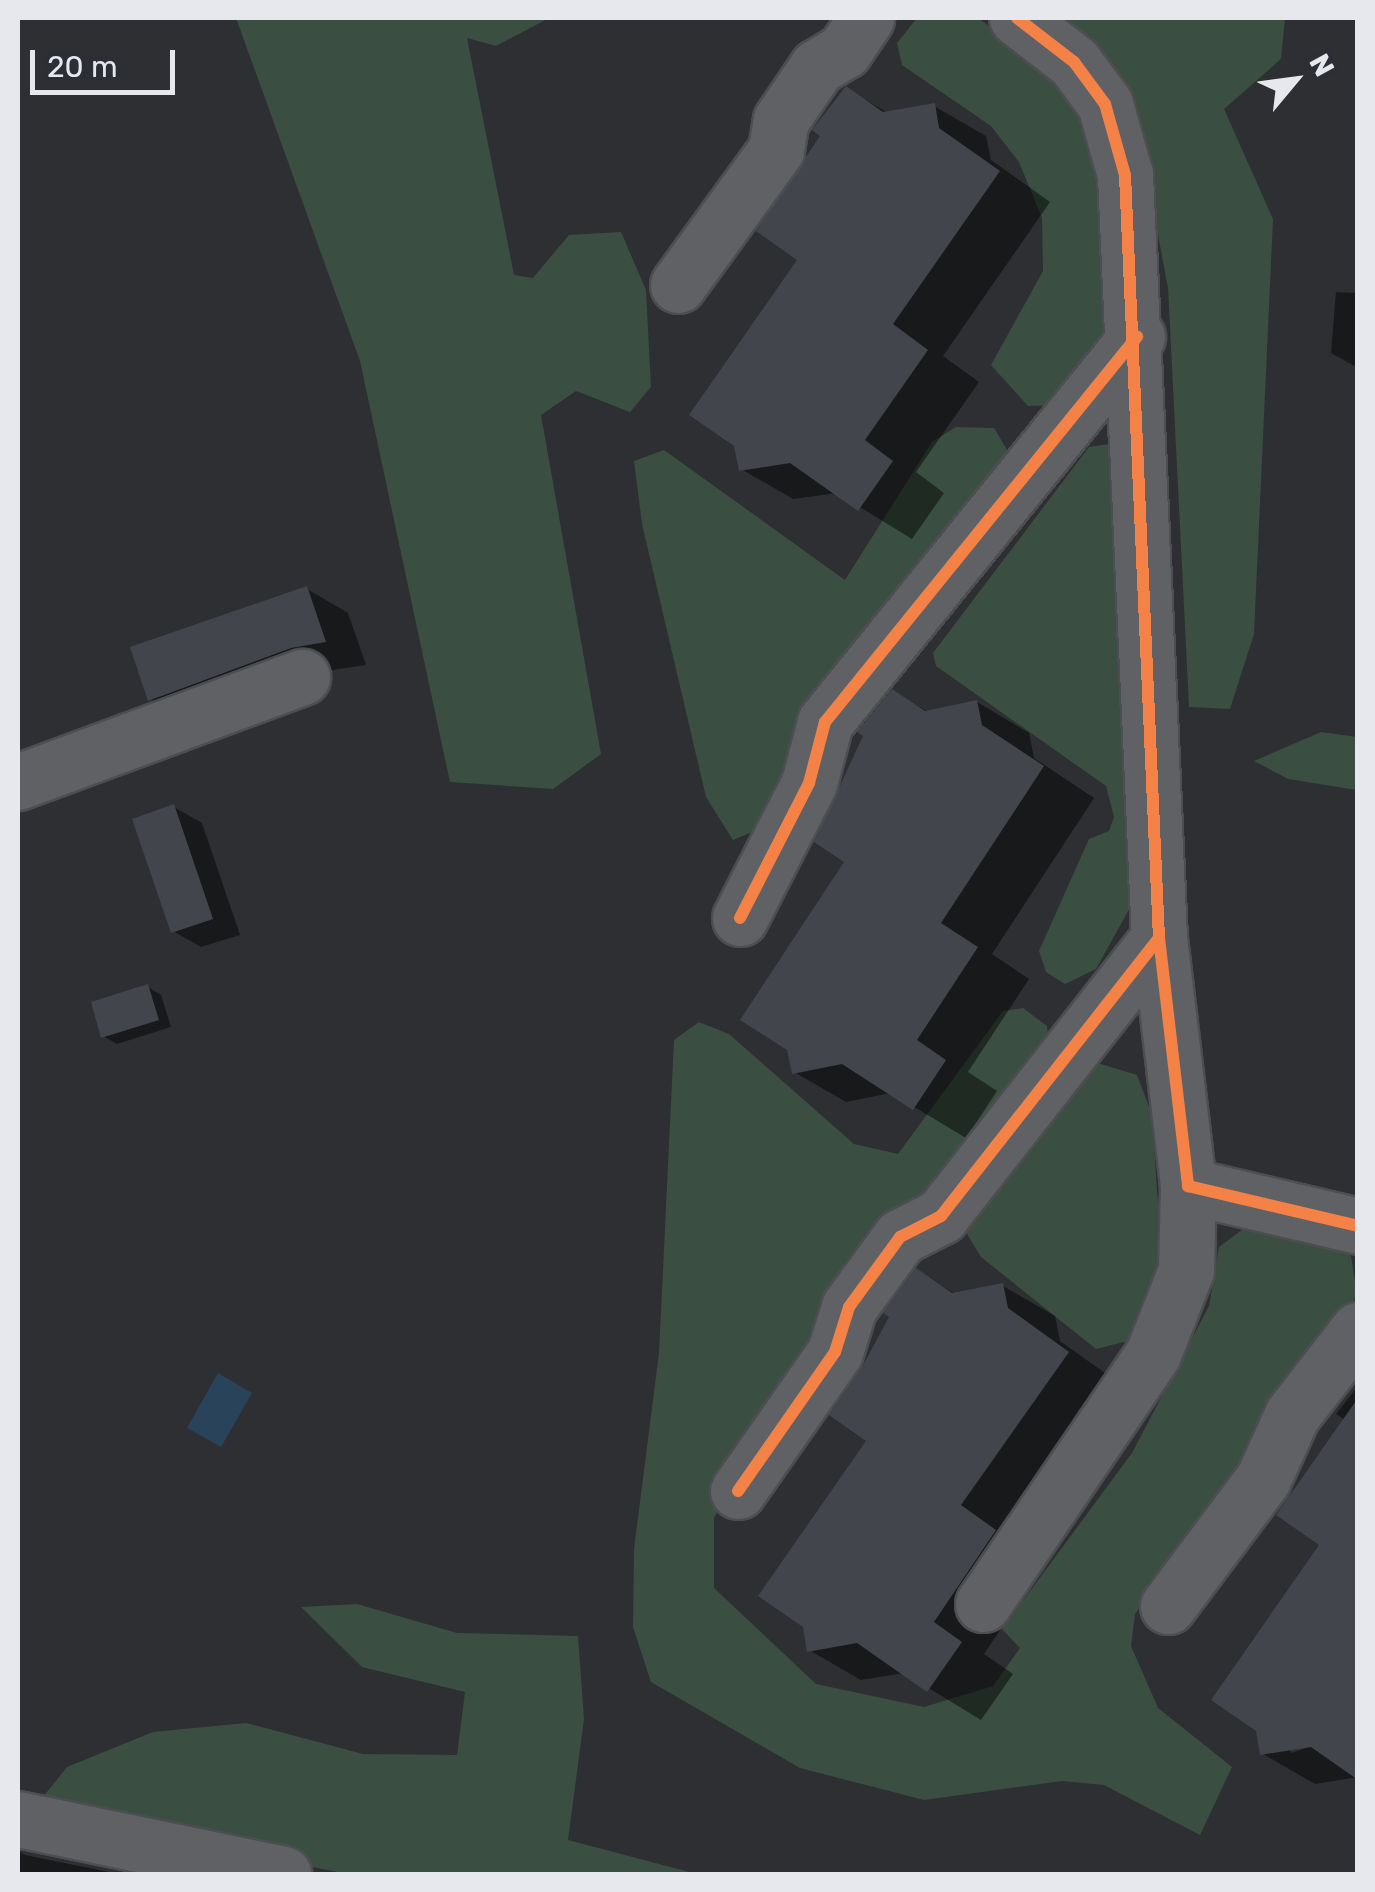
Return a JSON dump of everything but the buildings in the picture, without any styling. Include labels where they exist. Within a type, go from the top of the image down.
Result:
[{"type":"street","points":[[678,285],[776,150],[782,120],[817,67],[844,52],[866,18]]},
{"type":"street","points":[[982,1604],[1153,1354],[1186,1270],[1188,1186],[1160,938],[1136,338],[1124,175],[1106,104],[1074,62],[1018,18]]},
{"type":"street","points":[[740,918],[809,783],[825,722],[1136,338]]},
{"type":"street","points":[[18,782],[302,677]]},
{"type":"street","points":[[738,1491],[836,1352],[849,1306],[900,1236],[940,1216],[1160,938]]},
{"type":"street","points":[[1188,1186],[1358,1226]]},
{"type":"street","points":[[1168,1606],[1262,1479],[1292,1415],[1358,1330]]},
{"type":"street","points":[[18,1820],[284,1874]]},
{"type":"green space","points":[[236,18],[549,18],[496,46],[467,38],[514,275],[533,278],[569,235],[621,232],[646,290],[651,387],[630,412],[576,391],[541,415],[601,754],[553,789],[450,782],[360,361]]},
{"type":"green space","points":[[917,18],[978,18],[1053,74],[1087,114],[1106,171],[1105,328],[1057,405],[1028,406],[991,365],[1043,271],[1042,218],[1019,162],[991,126],[902,65],[897,43]]},
{"type":"green space","points":[[1054,18],[1285,18],[1281,59],[1224,109],[1273,219],[1254,634],[1230,709],[1189,707],[1168,288],[1146,171]]},
{"type":"green space","points":[[956,427],[994,428],[1009,453],[764,827],[733,840],[706,797],[642,524],[634,461],[664,450],[845,580],[932,442]]},
{"type":"green space","points":[[1109,444],[1121,463],[1131,906],[1096,969],[1065,984],[1046,972],[1039,951],[1089,839],[1109,831],[1114,817],[1106,786],[936,666],[933,653],[1089,447]]},
{"type":"green space","points":[[1321,732],[1357,737],[1357,790],[1288,779],[1254,761]]},
{"type":"green space","points":[[1023,1008],[1047,1026],[1050,1053],[830,1301],[714,1518],[714,1588],[816,1684],[924,1707],[993,1686],[1020,1648],[1002,1629],[1132,1453],[1209,1306],[1219,1247],[1247,1226],[1322,1236],[1351,1256],[1357,1295],[1135,1614],[1131,1646],[1158,1708],[1232,1767],[1200,1835],[1104,1785],[1062,1781],[924,1800],[800,1768],[651,1682],[633,1627],[634,1549],[659,1353],[674,1040],[699,1022],[729,1034],[854,1144],[898,1154],[1003,1011]]},
{"type":"green space","points":[[1091,1061],[1137,1075],[1152,1115],[1161,1250],[1156,1313],[1128,1341],[1096,1349],[981,1257],[966,1232],[1062,1087]]},
{"type":"green space","points":[[357,1604],[457,1633],[578,1636],[584,1719],[568,1840],[697,1874],[348,1874],[31,1812],[67,1767],[153,1732],[246,1723],[363,1754],[457,1755],[465,1692],[362,1667],[301,1607]]},
{"type":"water","points":[[218,1373],[252,1393],[221,1447],[187,1428]]},
{"type":"cycle path","points":[[1017,18],[1074,62],[1105,104],[1125,175],[1159,938],[1188,1186],[1358,1226]]},
{"type":"cycle path","points":[[740,918],[809,783],[825,722],[1137,337]]},
{"type":"cycle path","points":[[738,1491],[835,1352],[849,1307],[900,1237],[941,1216],[1159,938]]}]
